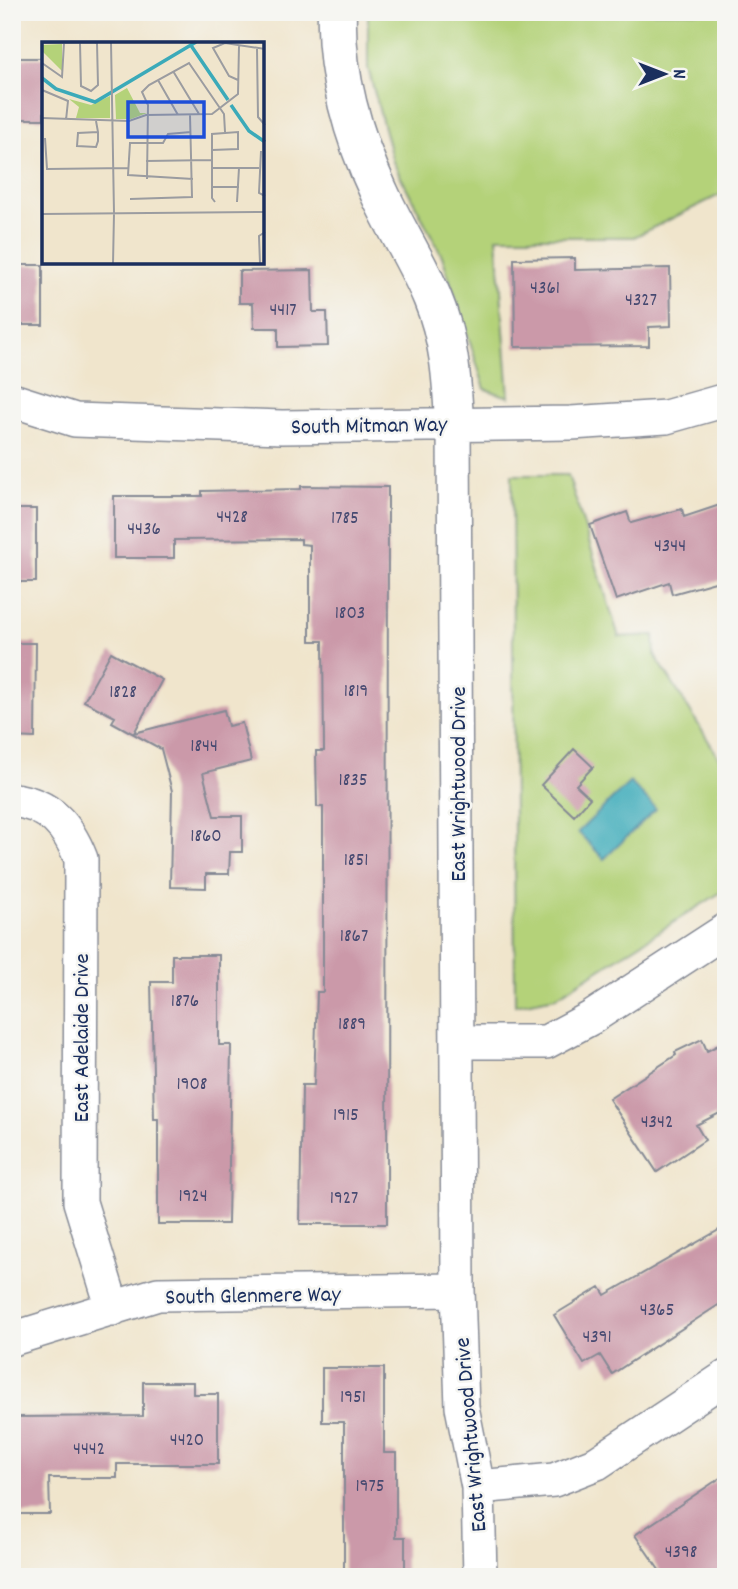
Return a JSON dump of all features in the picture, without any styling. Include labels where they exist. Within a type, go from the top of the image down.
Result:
[{"type":"street","name":"East Wrightwood Drive","points":[[337,12],[340,68],[351,118],[378,191],[432,296],[452,373],[458,1290],[462,1407],[478,1487],[480,1577]]},
{"type":"street","name":"South Mitman Way","points":[[12,400],[75,420],[282,427],[454,422],[571,423],[666,417],[726,400]]},
{"type":"street","name":"East Adelaide Drive","points":[[12,800],[36,805],[56,816],[71,835],[81,859],[80,1202],[113,1309]]},
{"type":"street","points":[[458,1042],[546,1042],[592,1018],[726,930]]},
{"type":"street","name":"South Glenmere Way","points":[[12,1339],[158,1294],[458,1290]]},
{"type":"street","points":[[478,1487],[554,1480],[597,1464],[726,1377]]},
{"type":"green space","points":[[368,12],[726,12],[726,192],[634,237],[497,237],[509,397],[485,389],[442,256],[393,162],[368,68]]},
{"type":"green space","points":[[512,475],[568,475],[619,637],[654,635],[655,655],[726,769],[726,889],[556,997],[515,1005]]},
{"type":"water","points":[[630,782],[656,809],[604,859],[578,832]]},
{"type":"building","points":[[12,58],[42,58],[42,119],[12,119]]},
{"type":"building","points":[[575,258],[575,270],[670,268],[671,326],[649,327],[649,346],[515,347],[514,259]]},
{"type":"building","points":[[12,265],[43,265],[43,325],[12,325]]},
{"type":"building","points":[[312,270],[313,312],[327,312],[328,346],[278,347],[278,328],[254,328],[253,303],[239,303],[239,271]]},
{"type":"building","points":[[301,486],[388,487],[387,1224],[300,1224],[302,1085],[314,1085],[317,992],[323,992],[323,807],[317,807],[316,751],[324,751],[323,641],[310,641],[310,545],[301,544],[301,539],[174,540],[174,558],[114,558],[114,496],[202,496],[202,491],[301,489]]},
{"type":"building","points":[[726,503],[726,579],[672,594],[669,582],[616,600],[590,525],[627,512],[631,523],[682,509],[684,517]]},
{"type":"building","points":[[12,509],[36,509],[36,582],[12,582]]},
{"type":"building","points":[[12,643],[36,643],[35,738],[12,737]]},
{"type":"building","points":[[111,652],[162,680],[134,733],[224,710],[228,726],[242,723],[251,761],[203,773],[214,816],[242,816],[242,852],[230,852],[229,874],[206,874],[206,888],[170,887],[172,791],[161,749],[112,722],[115,717],[84,701]]},
{"type":"building","points":[[574,749],[593,767],[576,785],[590,798],[574,816],[541,785]]},
{"type":"building","points":[[172,955],[219,955],[219,1045],[231,1045],[228,1224],[158,1224],[158,1119],[154,1119],[151,982],[172,982]]},
{"type":"building","points":[[702,1039],[707,1051],[726,1041],[726,1110],[696,1125],[705,1140],[657,1172],[609,1099],[676,1055],[675,1052]]},
{"type":"building","points":[[726,1226],[726,1300],[612,1374],[600,1355],[584,1364],[554,1315],[600,1287],[605,1295]]},
{"type":"building","points":[[322,1368],[384,1368],[384,1453],[396,1453],[396,1537],[405,1537],[405,1577],[344,1577],[344,1422],[322,1422]]},
{"type":"building","points":[[143,1382],[193,1382],[193,1394],[218,1394],[218,1464],[117,1464],[117,1478],[49,1478],[50,1514],[19,1514],[19,1501],[12,1501],[12,1417],[143,1416]]},
{"type":"building","points":[[726,1474],[726,1569],[715,1577],[664,1577],[635,1535]]}]
